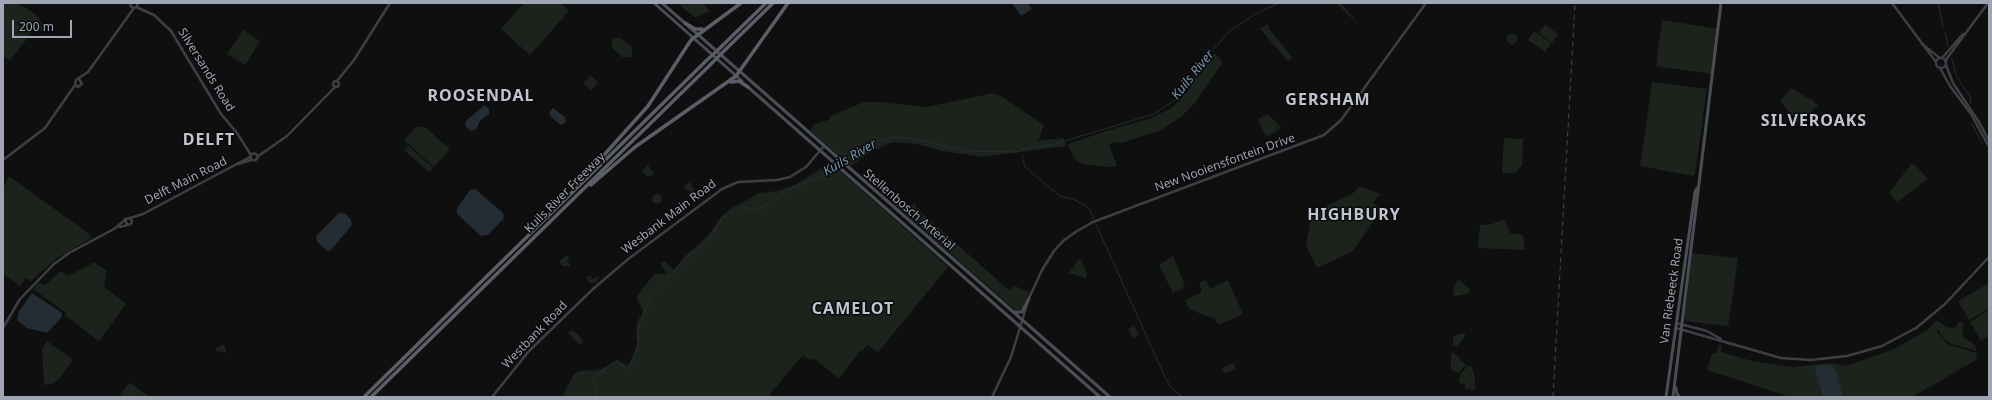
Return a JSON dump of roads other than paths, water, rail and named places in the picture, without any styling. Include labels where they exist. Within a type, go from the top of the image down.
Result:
[{"type":"highway","points":[[561,203],[648,106],[693,38],[741,3]]},
{"type":"highway","name":"Kuils River Freeway","points":[[364,397],[766,3]]},
{"type":"highway","name":"Kuils River Freeway","points":[[371,397],[773,3]]},
{"type":"highway","points":[[569,203],[635,147],[736,76],[788,3]]},
{"type":"highway","points":[[685,23],[696,30],[708,26]]},
{"type":"highway","points":[[726,84],[736,81],[748,87]]},
{"type":"main road","name":"Stellenbosch Arterial","points":[[654,3],[1100,397]]},
{"type":"main road","name":"Stellenbosch Arterial","points":[[662,3],[1110,397]]},
{"type":"main road","name":"Van Riebeeck Road","points":[[1673,397],[1697,188],[1721,3]]},
{"type":"main road","name":"Van Riebeeck Road","points":[[1666,397],[1695,192],[1697,188]]},
{"type":"main road","points":[[1013,311],[1022,312],[1029,298]]},
{"type":"main road","points":[[1675,376],[1676,392],[1680,397]]},
{"type":"street","points":[[334,86],[338,86],[338,82],[390,3]]},
{"type":"street","name":"New Nooiensfontein Drive","points":[[992,397],[1011,357],[1029,298],[1042,270],[1054,251],[1071,235],[1095,222],[1324,135],[1341,120],[1426,3]]},
{"type":"street","points":[[1892,3],[1936,62],[1950,86],[1971,114],[1989,147]]},
{"type":"street","points":[[1940,68],[1988,3]]},
{"type":"street","points":[[127,16],[130,4]]},
{"type":"street","name":"Silversands Road","points":[[130,4],[159,19],[171,31],[221,114],[253,156]]},
{"type":"street","points":[[77,85],[81,86],[81,81],[118,32],[127,16],[136,6]]},
{"type":"street","points":[[1936,62],[1969,28]]},
{"type":"street","points":[[1919,41],[1941,58],[1945,63],[1953,83],[1979,122],[1989,141]]},
{"type":"street","points":[[3,160],[45,128],[77,85],[76,80],[81,81]]},
{"type":"street","points":[[334,86],[334,82],[338,82]]},
{"type":"street","name":"Delft Main Road","points":[[132,222],[143,214],[266,150],[291,132],[334,86]]},
{"type":"street","name":"Wesbank Main Road","points":[[593,289],[624,262],[722,189],[738,182],[777,180],[790,177],[803,170],[824,146]]},
{"type":"street","name":"Delft Main Road","points":[[130,218],[143,214]]},
{"type":"street","points":[[3,328],[20,299],[50,268],[69,253],[114,229],[130,224],[132,222],[130,218],[126,218],[114,229]]},
{"type":"street","points":[[125,220],[126,224]]},
{"type":"street","points":[[1676,328],[1723,340],[1756,352],[1798,360],[1828,359],[1864,352],[1899,338],[1926,320],[1945,304],[1989,256]]},
{"type":"street","name":"Westbank Road","points":[[492,397],[521,360],[593,289]]},
{"type":"street","points":[[1676,323],[1707,331],[1723,340]]},
{"type":"waterway","name":"Kuils River","points":[[839,166],[868,144],[888,138],[899,137],[920,140],[965,151],[1017,152],[1025,149],[1055,144],[1154,114],[1178,98],[1207,56],[1231,30],[1257,13],[1279,3]]},
{"type":"waterway","points":[[1938,3],[1943,26]]},
{"type":"waterway","points":[[1945,32],[1948,47]]},
{"type":"waterway","points":[[1952,59],[1956,75],[1970,97],[1971,104]]},
{"type":"waterway","points":[[1972,124],[1982,143]]},
{"type":"waterway","points":[[1022,155],[1025,167],[1032,173],[1060,196],[1073,199],[1086,206],[1090,211],[1165,377],[1171,388],[1183,397]]},
{"type":"waterway","name":"Kuils River","points":[[597,397],[593,377],[617,361],[627,369],[633,360],[638,345],[639,326],[651,297],[689,255],[708,240],[724,216],[743,207],[754,210],[765,206],[794,187],[828,174],[836,168]]},
{"type":"railway","points":[[1553,397],[1575,3]]},
{"type":"district","name":"ROOSENDAL","points":[[481,96]]},
{"type":"district","name":"GERSHAM","points":[[1328,100]]},
{"type":"district","name":"SILVEROAKS","points":[[1814,121]]},
{"type":"district","name":"DELFT","points":[[209,140]]},
{"type":"district","name":"HIGHBURY","points":[[1354,215]]},
{"type":"district","name":"CAMELOT","points":[[853,309]]}]
